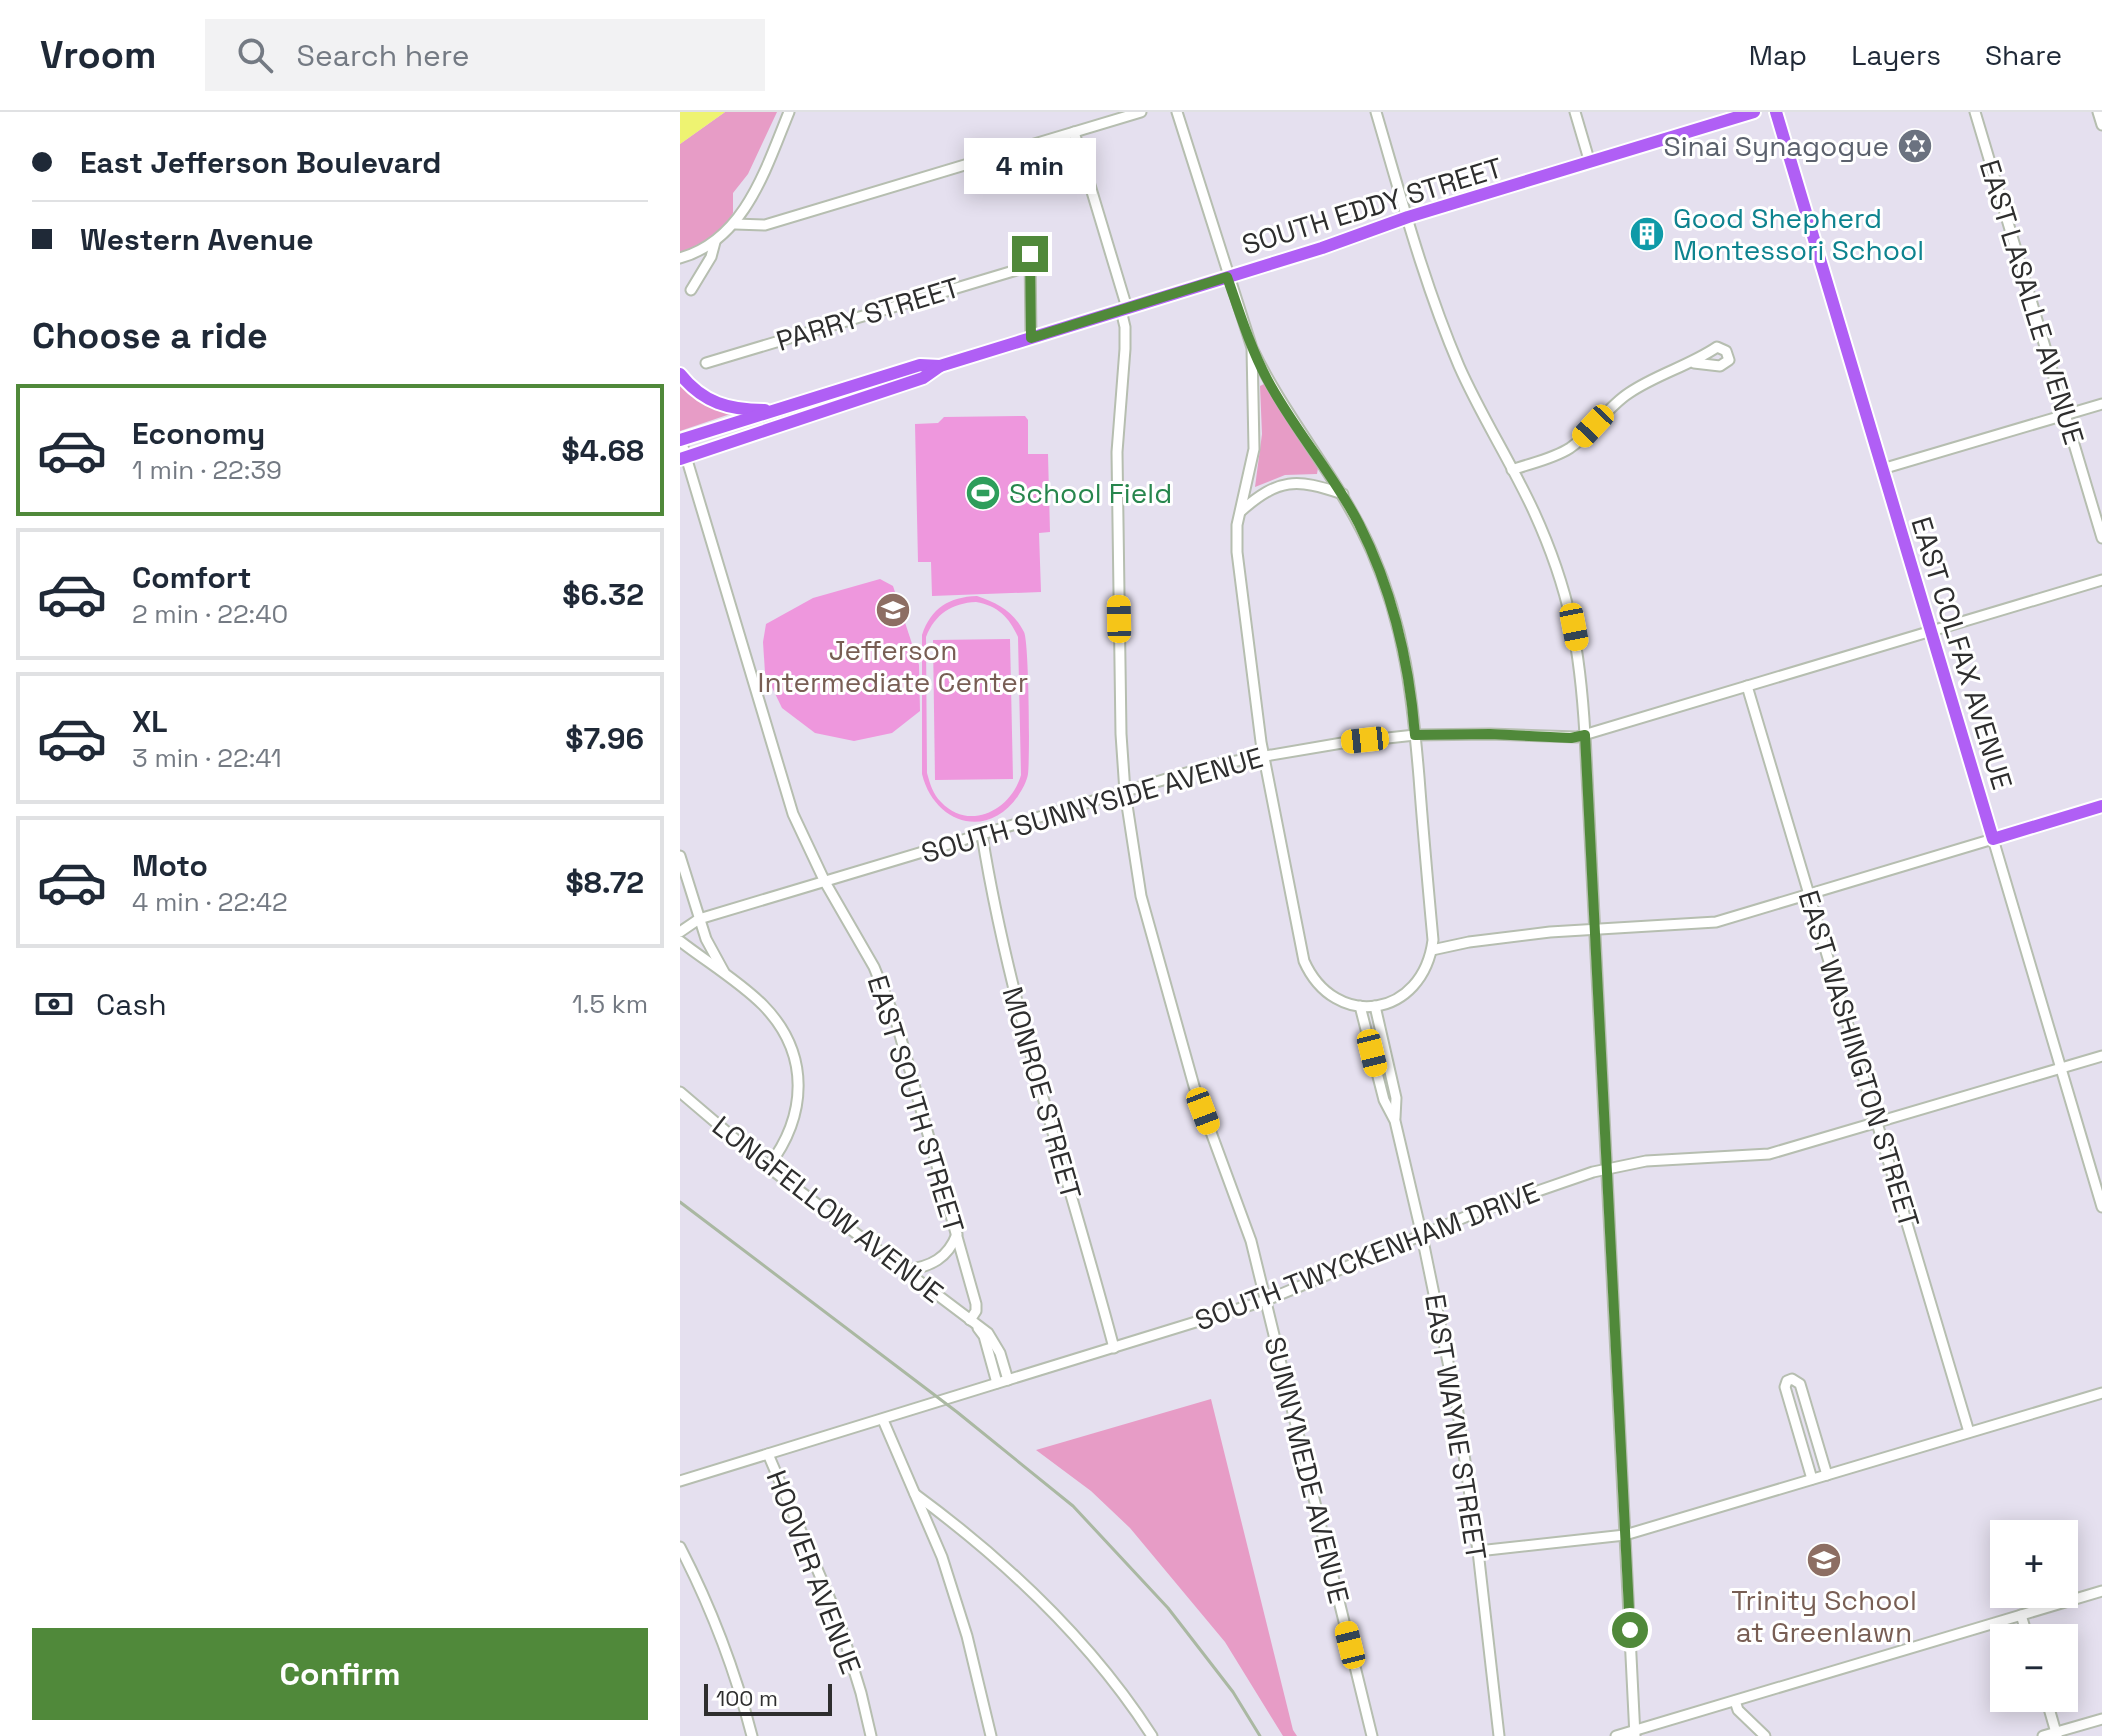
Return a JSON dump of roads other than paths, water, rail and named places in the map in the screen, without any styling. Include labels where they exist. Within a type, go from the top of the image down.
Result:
[{"type":"main road","name":"SOUTH EDDY STREET","points":[[683,458],[923,378],[940,366],[1408,217],[1754,112]]},
{"type":"main road","name":"EAST COLFAX AVENUE","points":[[1776,112],[1993,839]]},
{"type":"main road","name":"SOUTH EDDY STREET","points":[[680,440],[920,365],[940,366]]},
{"type":"main road","points":[[680,374],[697,392],[718,404],[744,410],[780,411]]},
{"type":"main road","points":[[1993,839],[2102,806]]},
{"type":"street","points":[[680,258],[715,242],[735,224],[789,112]]},
{"type":"street","points":[[735,224],[765,225],[1141,112]]},
{"type":"street","points":[[1177,112],[1252,348],[1268,381],[1343,494],[1373,554],[1397,620],[1409,672],[1432,950],[1426,971],[1412,989],[1392,1002],[1375,1006],[1351,1004],[1325,990],[1314,980],[1304,961],[1264,756],[1237,552],[1237,525],[1255,439],[1252,348]]},
{"type":"street","points":[[1376,112],[1428,286],[1448,340],[1547,542],[1567,601],[1582,671],[1635,1733]]},
{"type":"street","points":[[1575,112],[1590,163]]},
{"type":"street","name":"EAST LASALLE AVENUE","points":[[1975,112],[2102,538]]},
{"type":"street","points":[[2098,112],[2102,125]]},
{"type":"street","name":"SUNNYMEDE AVENUE","points":[[1074,132],[1124,309],[1125,349],[1117,452],[1121,734],[1125,792],[1141,896],[1194,1086],[1240,1206],[1267,1300],[1372,1736]]},
{"type":"street","points":[[691,290],[711,257],[715,242]]},
{"type":"street","points":[[1030,254],[1031,338]]},
{"type":"street","name":"PARRY STREET","points":[[706,363],[1030,266]]},
{"type":"street","points":[[1512,470],[1559,454],[1582,438],[1629,393],[1660,374],[1694,363]]},
{"type":"street","points":[[1882,469],[2102,404]]},
{"type":"street","name":"EAST SOUTH STREET","points":[[680,440],[793,814],[825,882],[874,967],[896,1021],[976,1304],[973,1323]]},
{"type":"street","points":[[1240,511],[1260,495],[1282,484],[1313,484],[1343,494]]},
{"type":"street","name":"SOUTH SUNNYSIDE AVENUE","points":[[680,932],[699,919],[1213,765],[1342,743],[1415,735],[1490,734],[1571,738],[2102,580]]},
{"type":"street","name":"EAST WASHINGTON STREET","points":[[1747,686],[1969,1432]]},
{"type":"street","name":"MONROE STREET","points":[[982,835],[1017,1006],[1114,1348]]},
{"type":"street","points":[[1432,950],[1469,942],[1595,929],[1709,923],[1993,839]]},
{"type":"street","name":"EAST COLFAX AVENUE","points":[[1993,839],[2102,1207]]},
{"type":"street","points":[[680,856],[706,939],[726,976]]},
{"type":"street","points":[[680,941],[762,1004],[777,1021],[795,1058],[799,1091],[796,1114],[782,1149],[768,1167]]},
{"type":"street","name":"EAST WAYNE STREET","points":[[1360,1006],[1384,1100],[1395,1121],[1457,1406],[1478,1551],[1499,1736]]},
{"type":"street","name":"EAST WAYNE STREET","points":[[1375,1006],[1396,1098],[1395,1121]]},
{"type":"street","name":"SOUTH TWYCKENHAM DRIVE","points":[[680,1481],[1267,1300],[1521,1195],[1606,1169],[1646,1161],[1769,1154],[2102,1056]]},
{"type":"street","name":"LONGFELLOW AVENUE","points":[[680,1092],[768,1167],[996,1343],[1008,1380]]},
{"type":"street","points":[[905,1270],[926,1266],[943,1257],[957,1234]]},
{"type":"street","points":[[973,1323],[984,1336],[997,1383]]},
{"type":"street","points":[[1812,1479],[1785,1387],[1785,1383],[1792,1379],[1800,1384],[1827,1475]]},
{"type":"street","points":[[1478,1551],[1625,1535],[2102,1393]]},
{"type":"street","points":[[883,1420],[942,1557],[960,1611],[991,1736]]},
{"type":"street","name":"HOOVER AVENUE","points":[[768,1454],[838,1618],[871,1736]]},
{"type":"street","points":[[915,1494],[968,1534],[1041,1601],[1099,1665],[1152,1736]]},
{"type":"street","points":[[680,1547],[726,1650],[752,1736]]},
{"type":"street","points":[[1616,1736],[1635,1733],[2102,1591]]},
{"type":"street","points":[[2021,1615],[2024,1624]]},
{"type":"street","points":[[1735,1701],[1738,1710],[1765,1736]]},
{"type":"street","points":[[2050,1712],[2056,1734]]},
{"type":"street","points":[[2043,1736],[2102,1719]]},
{"type":"railway","points":[[680,1202],[957,1412],[1073,1506],[1168,1608],[1233,1692],[1260,1736]]},
{"type":"place","name":"Sinai Synagogue","points":[[1915,146]]},
{"type":"place","name":"Good Shepherd Montessori School","points":[[1647,234]]},
{"type":"place","name":"School Field","points":[[983,493]]},
{"type":"place","name":"Jefferson Intermediate Center","points":[[893,610]]},
{"type":"place","name":"Trinity School at Greenlawn","points":[[1824,1560]]}]
